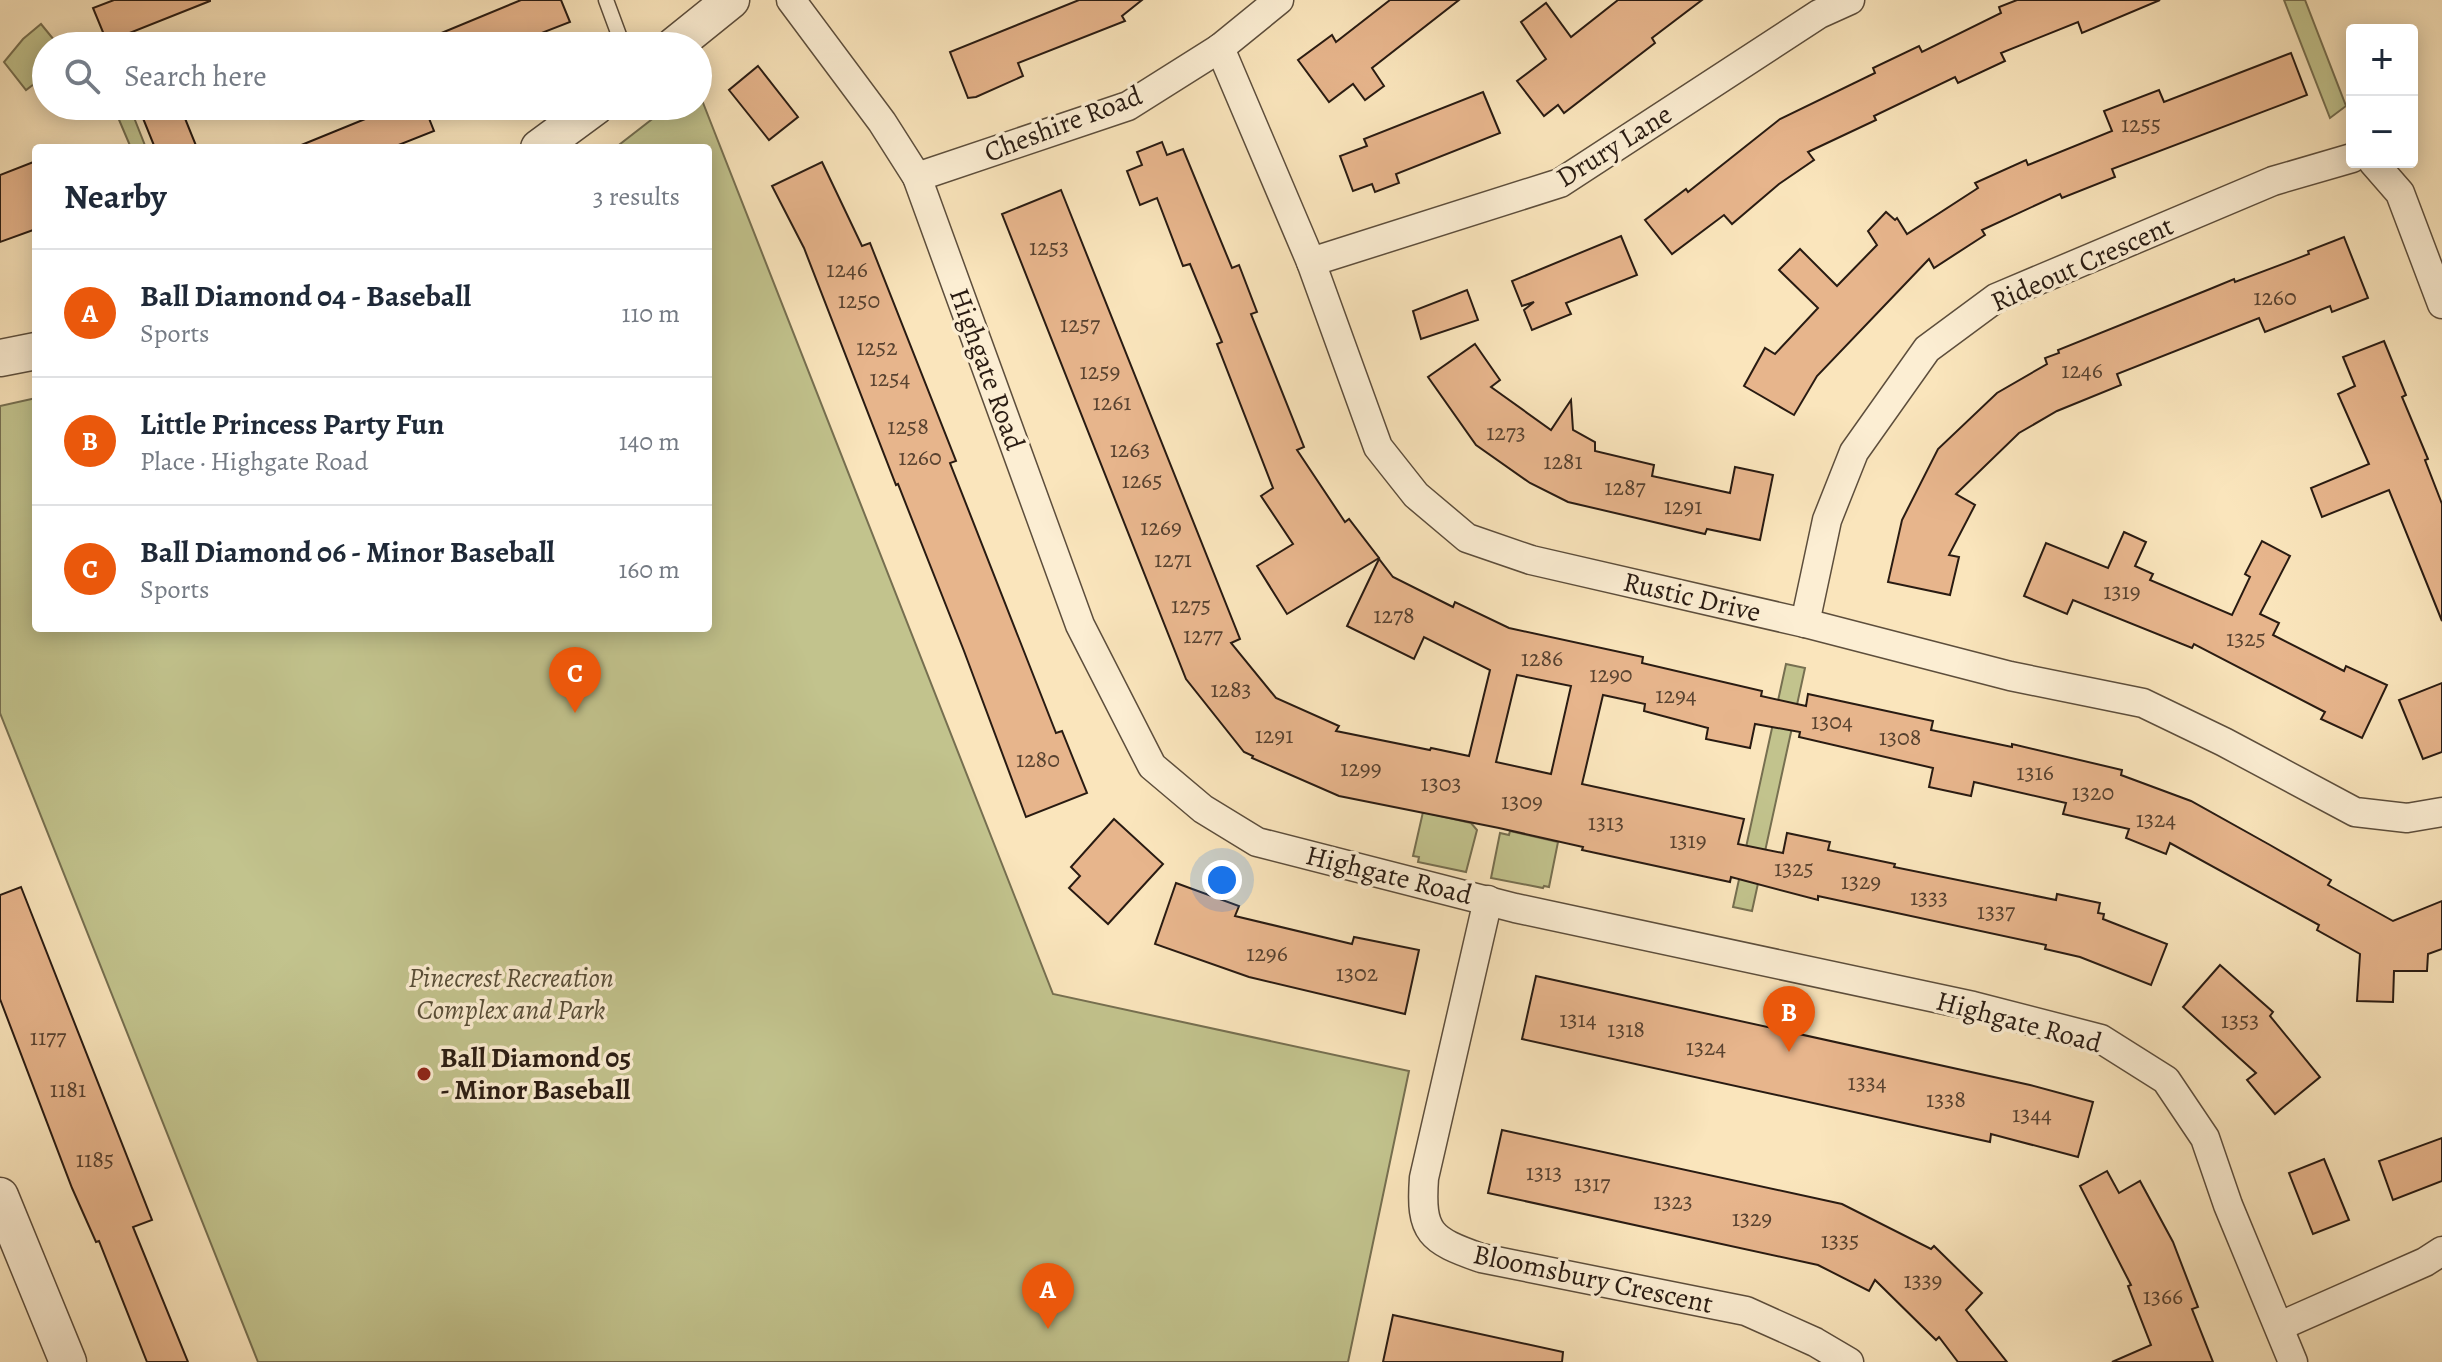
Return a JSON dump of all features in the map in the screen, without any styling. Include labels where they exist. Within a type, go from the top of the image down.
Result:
[{"type":"street","points":[[691,32],[731,0]]},
{"type":"street","name":"Highgate Road","points":[[791,0],[882,122],[917,177],[1080,625],[1152,766],[1203,809],[1257,842],[1488,900],[1973,1006],[2101,1039],[2166,1080],[2205,1138],[2228,1205],[2293,1362]]},
{"type":"street","name":"Cheshire Road","points":[[917,177],[1128,106],[1220,48],[1279,0]]},
{"type":"street","name":"Drury Lane","points":[[1311,262],[1560,183],[1819,14],[1850,0]]},
{"type":"street","name":"Rustic Drive","points":[[1220,48],[1311,262],[1378,447],[1416,495],[1467,538],[1531,560],[1805,623],[2010,676],[2143,703],[2355,812],[2407,818],[2442,812]]},
{"type":"street","points":[[544,144],[577,120]]},
{"type":"street","name":"Rideout Crescent","points":[[1805,623],[1827,520],[1854,452],[1927,349],[1996,298],[2273,181],[2346,160]]},
{"type":"street","points":[[2378,168],[2400,193],[2442,304]]},
{"type":"street","points":[[0,358],[32,352]]},
{"type":"street","name":"Bloomsbury Crescent","points":[[1488,900],[1424,1178],[1422,1206],[1430,1232],[1453,1248],[1481,1258],[1746,1311],[1815,1342],[1849,1362]]},
{"type":"street","points":[[0,1196],[68,1362]]},
{"type":"street","points":[[2280,1326],[2425,1262],[2442,1251]]},
{"type":"lane","points":[[606,0],[618,32]]},
{"type":"green space","points":[[2284,0],[2305,0],[2346,106],[2330,118]]},
{"type":"green space","points":[[41,24],[48,32],[32,32],[32,86],[26,90],[4,62],[23,39]]},
{"type":"green space","points":[[119,120],[135,120],[144,144],[129,144]]},
{"type":"green space","name":"Pinecrest Recreation Complex and Park","points":[[651,120],[710,120],[1053,994],[1409,1071],[1348,1362],[258,1362],[0,713],[0,406],[32,399],[32,632],[712,632],[712,144],[620,144]]},
{"type":"green space","points":[[1786,664],[1805,668],[1752,911],[1733,907]]},
{"type":"green space","points":[[1423,812],[1471,823],[1477,830],[1466,872],[1418,862],[1419,857],[1413,856]]},
{"type":"green space","points":[[1510,831],[1558,842],[1549,887],[1491,878],[1500,833],[1509,835]]},
{"type":"building","points":[[114,0],[210,0],[132,32],[103,32],[93,8]]},
{"type":"building","points":[[521,0],[561,0],[570,22],[544,32],[444,32]]},
{"type":"building","points":[[1079,0],[1142,0],[1122,16],[1125,21],[1018,63],[1023,76],[968,98],[950,52]]},
{"type":"building","points":[[1390,0],[1459,0],[1372,68],[1384,86],[1365,100],[1353,84],[1329,102],[1298,60],[1332,35],[1336,42]]},
{"type":"building","points":[[1618,0],[1702,0],[1652,38],[1655,43],[1564,113],[1558,105],[1544,116],[1517,81],[1546,59],[1521,22],[1546,3],[1571,37]]},
{"type":"building","points":[[2017,0],[2160,0],[2082,33],[2078,22],[2001,53],[2005,61],[1958,83],[1955,77],[1874,116],[1876,120],[1808,152],[1814,160],[1779,184],[1732,224],[1724,215],[1672,254],[1645,220],[1686,189],[1688,192],[1780,119],[1875,73],[1873,68],[1919,46],[1922,52],[2001,13],[1999,7]]},
{"type":"building","points":[[2291,53],[2307,95],[2112,169],[2115,177],[2062,198],[2060,194],[1982,230],[1985,235],[1934,268],[1929,259],[1817,376],[1794,415],[1744,386],[1765,348],[1775,354],[1818,308],[1779,270],[1800,249],[1837,286],[1877,245],[1868,231],[1886,212],[1895,220],[1897,218],[1907,234],[1978,188],[1975,183],[2026,160],[2028,165],[2112,131],[2104,111],[2159,90],[2164,102]]},
{"type":"building","points":[[758,66],[798,117],[769,140],[729,90]]},
{"type":"building","points":[[1483,92],[1500,133],[1396,174],[1399,183],[1375,192],[1372,184],[1353,191],[1340,156],[1367,146],[1364,139]]},
{"type":"building","points":[[144,120],[186,120],[195,144],[153,144]]},
{"type":"building","points":[[363,120],[430,120],[434,131],[401,144],[304,144]]},
{"type":"building","points":[[1162,142],[1167,155],[1183,149],[1232,268],[1239,265],[1257,312],[1251,314],[1304,447],[1297,450],[1345,522],[1349,519],[1379,558],[1287,614],[1257,566],[1293,544],[1261,496],[1273,488],[1217,344],[1222,342],[1190,264],[1183,266],[1157,198],[1140,205],[1127,171],[1142,165],[1137,152]]},
{"type":"building","points":[[822,162],[862,246],[870,243],[956,461],[950,463],[1056,733],[1062,731],[1087,793],[1026,817],[964,651],[804,248],[772,186]]},
{"type":"building","points":[[32,163],[32,230],[0,242],[0,175]]},
{"type":"building","points":[[1061,190],[1240,639],[1231,643],[1276,698],[1339,726],[1336,731],[1469,756],[1490,670],[1424,637],[1414,659],[1347,626],[1379,559],[1393,577],[1453,607],[1455,602],[1509,628],[1643,657],[1642,663],[1762,691],[1761,696],[1806,706],[1808,694],[1933,721],[1931,730],[2012,747],[2012,744],[2122,770],[2121,775],[2191,801],[2270,845],[2331,880],[2328,885],[2393,921],[2442,901],[2442,949],[2428,954],[2427,971],[2394,971],[2393,1002],[2357,1001],[2360,954],[2317,930],[2319,925],[2170,843],[2166,854],[2126,838],[2129,829],[2063,814],[2066,803],[1974,782],[1971,796],[1929,787],[1933,768],[1799,737],[1800,732],[1755,724],[1750,748],[1706,739],[1708,728],[1644,711],[1645,704],[1603,695],[1582,784],[1744,819],[1738,844],[1783,853],[1787,833],[1830,842],[1828,850],[1895,864],[1894,867],[2056,900],[2057,894],[2100,903],[2098,913],[2104,914],[2103,919],[2167,944],[2151,985],[2080,957],[2045,949],[2046,945],[1818,896],[1818,900],[1731,877],[1730,882],[1582,850],[1583,847],[1499,828],[1339,796],[1252,758],[1186,679],[1002,214]],"holes":[[[1517,675],[1571,686],[1551,774],[1496,762]]]},
{"type":"building","points":[[1621,236],[1637,275],[1566,303],[1571,314],[1532,330],[1524,310],[1534,302],[1522,306],[1512,281]]},
{"type":"building","points":[[2344,237],[2368,298],[2332,312],[2330,306],[2265,332],[2259,318],[2117,374],[2121,385],[2057,411],[2019,433],[1956,494],[1975,505],[1949,555],[1959,557],[1950,595],[1888,582],[1902,520],[1938,449],[1997,393],[2047,364],[2045,358],[2059,353],[2058,350],[2234,279],[2235,282],[2309,254],[2308,251]]},
{"type":"building","points":[[1467,290],[1478,320],[1421,339],[1413,311]]},
{"type":"building","points":[[2384,341],[2406,395],[2402,397],[2428,459],[2425,460],[2442,504],[2442,621],[2389,490],[2322,517],[2311,488],[2369,464],[2338,394],[2355,386],[2343,357]]},
{"type":"building","points":[[1475,344],[1500,380],[1491,387],[1551,430],[1571,400],[1573,430],[1595,442],[1595,451],[1654,465],[1652,476],[1730,493],[1735,467],[1773,475],[1760,540],[1707,529],[1705,534],[1568,502],[1530,483],[1476,445],[1428,377]]},
{"type":"building","points":[[2124,532],[2146,542],[2135,566],[2153,574],[2150,580],[2232,615],[2250,577],[2245,574],[2262,541],[2290,556],[2260,614],[2279,623],[2273,635],[2344,671],[2346,666],[2387,685],[2362,738],[2321,719],[2325,712],[2194,644],[2192,648],[2073,600],[2067,614],[2024,596],[2046,543],[2108,568]]},
{"type":"building","points":[[2442,683],[2442,752],[2423,759],[2399,700]]},
{"type":"building","points":[[1114,819],[1163,864],[1108,924],[1069,888],[1080,876],[1071,867]]},
{"type":"building","points":[[1176,883],[1239,906],[1235,916],[1352,944],[1354,937],[1419,950],[1405,1014],[1249,977],[1155,944]]},
{"type":"building","points":[[21,887],[152,1220],[133,1227],[188,1362],[147,1362],[99,1241],[96,1242],[72,1188],[0,999],[0,895]]},
{"type":"building","points":[[2220,965],[2273,1012],[2270,1016],[2320,1077],[2275,1114],[2247,1080],[2256,1073],[2183,1007]]},
{"type":"building","points":[[1536,976],[2030,1085],[2093,1102],[2078,1157],[1991,1134],[1990,1142],[1522,1039]]},
{"type":"building","points":[[1502,1130],[1842,1204],[1931,1249],[1934,1246],[1982,1293],[1966,1310],[2007,1362],[1958,1362],[1939,1337],[1936,1340],[1875,1280],[1869,1291],[1818,1265],[1488,1193]]},
{"type":"building","points":[[2442,1138],[2442,1181],[2393,1200],[2379,1161]]},
{"type":"building","points":[[2324,1159],[2349,1220],[2313,1234],[2289,1173]]},
{"type":"building","points":[[2107,1171],[2119,1193],[2140,1181],[2173,1242],[2198,1307],[2192,1309],[2213,1362],[2112,1362],[2151,1345],[2128,1286],[2131,1285],[2080,1186]]},
{"type":"building","points":[[1393,1315],[1563,1352],[1562,1362],[1383,1362]]},
{"type":"place","name":"Ball Diamond 06 - Minor Baseball","points":[[575,713]]},
{"type":"place","name":"Little Princess Party Fun","points":[[1789,1052]]},
{"type":"place","name":"Ball Diamond 05 - Minor Baseball","points":[[424,1074]]},
{"type":"place","name":"Ball Diamond 04 - Baseball","points":[[1048,1329]]}]
